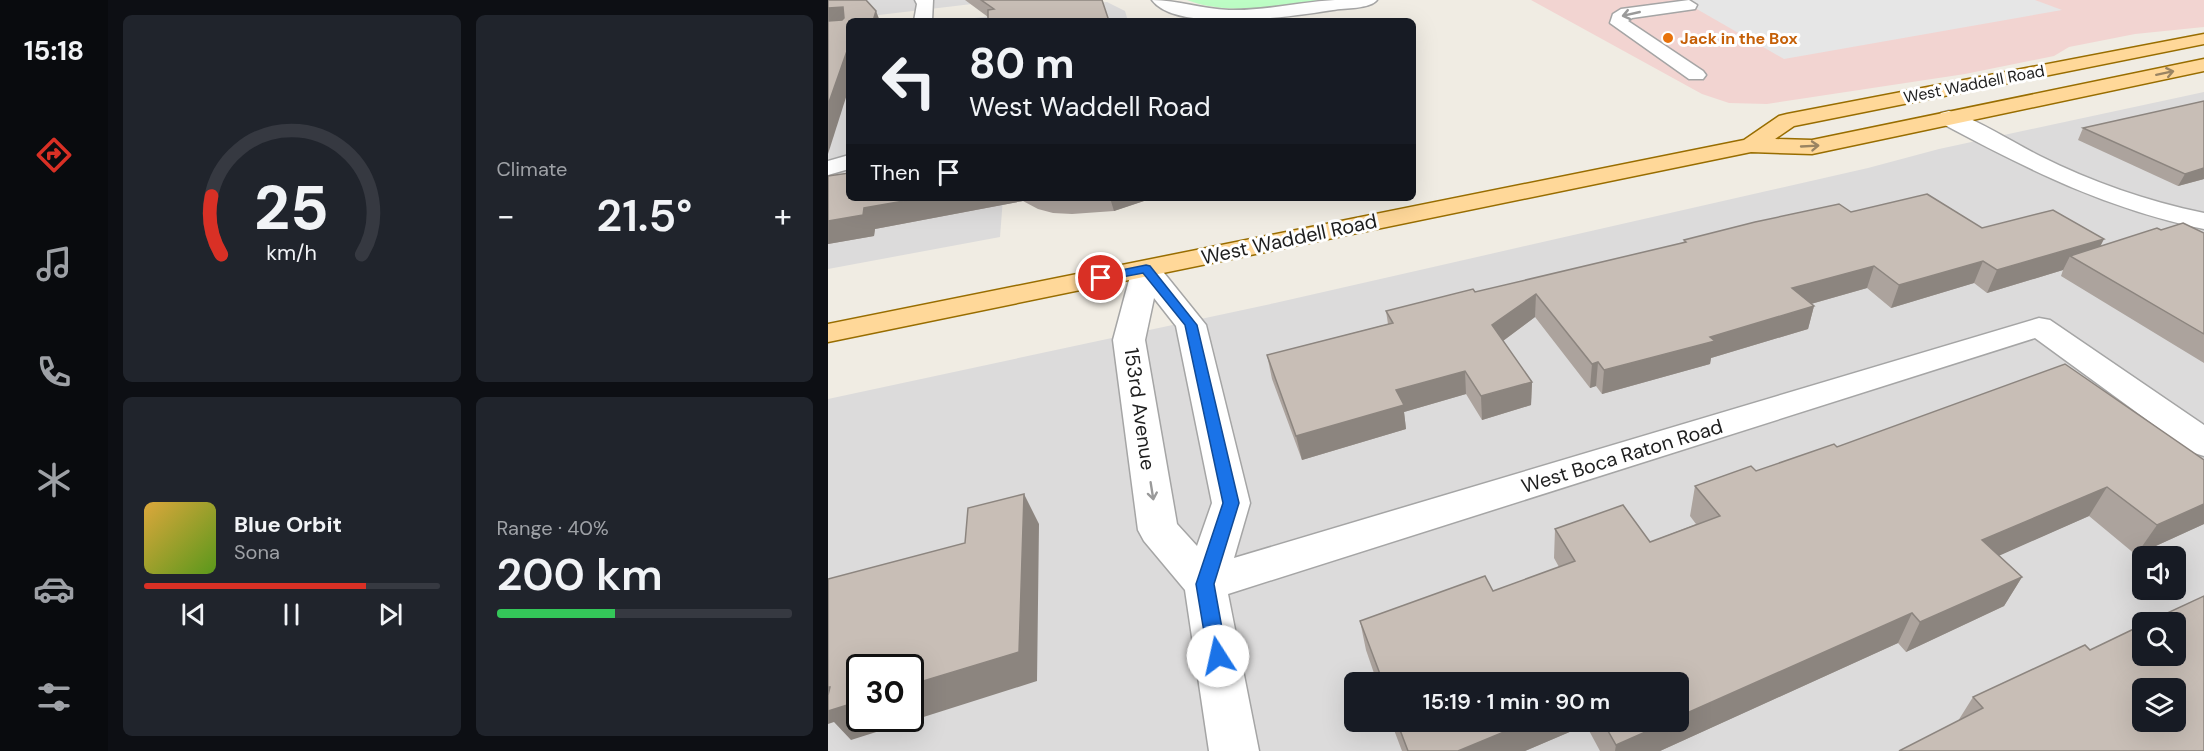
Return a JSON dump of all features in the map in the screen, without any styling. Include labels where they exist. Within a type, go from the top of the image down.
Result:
[{"type":"main road","name":"West Waddell Road","points":[[1751,145],[1787,121],[2204,39]]},
{"type":"main road","points":[[1949,118],[1958,106],[1972,100],[2116,71],[2171,45]]},
{"type":"main road","name":"West Waddell Road","points":[[828,333],[1751,145],[1812,147],[2204,65]]},
{"type":"street","points":[[923,0],[926,2],[923,18]]},
{"type":"street","points":[[1160,0],[1179,10],[1239,15],[1369,0]]},
{"type":"street","points":[[1689,5],[1627,13],[1619,18],[1619,23],[1696,75]]},
{"type":"street","points":[[1949,118],[2085,187],[2134,205],[2204,221]]},
{"type":"street","points":[[828,168],[846,163]]},
{"type":"street","points":[[1146,268],[1191,325],[1231,503],[1205,584],[1234,751]]},
{"type":"street","name":"153rd Avenue","points":[[1146,268],[1129,340],[1158,530],[1205,584]]},
{"type":"street","name":"West Boca Raton Road","points":[[1205,584],[2038,327],[2204,443]]},
{"type":"shaded area","points":[[828,0],[1006,0],[846,18],[828,21]]},
{"type":"shaded area","points":[[1531,0],[2204,0],[2204,27],[2135,34],[2069,47],[2054,56],[1965,74],[1767,104],[1729,103],[1702,94]]},
{"type":"shaded area","points":[[1681,0],[2035,0],[2062,10],[1784,59]]},
{"type":"shaded area","points":[[1107,2],[1125,11],[1127,18],[975,18]]},
{"type":"shaded area","points":[[846,33],[846,201],[1003,201],[1000,237],[828,269],[828,36]]},
{"type":"shaded area","points":[[2204,92],[2204,751],[828,751],[828,399],[1275,303],[1868,168],[1939,149]]},
{"type":"green space","points":[[1187,0],[1329,0],[1240,9],[1204,5]]},
{"type":"building","points":[[828,0],[866,0],[876,11],[874,18],[846,18],[846,54],[828,105],[828,21],[844,18],[843,7],[828,8]]},
{"type":"building","points":[[981,0],[1102,0],[1108,18],[988,18],[988,10],[994,9]]},
{"type":"building","points":[[2204,101],[2204,168],[2185,174],[2083,128]]},
{"type":"building","points":[[846,173],[846,201],[904,201],[864,208],[863,215],[828,221],[828,176]]},
{"type":"building","points":[[1927,194],[1982,228],[2053,210],[2104,239],[1997,270],[1983,261],[1899,285],[1874,266],[1792,288],[1814,306],[1710,337],[1715,341],[1604,370],[1598,362],[1592,364],[1536,294],[1492,325],[1532,382],[1481,396],[1465,371],[1396,390],[1404,405],[1296,436],[1267,355],[1393,323],[1386,311],[1473,289],[1475,292],[1686,242],[1684,240],[1755,222],[1839,204],[1851,212]]},
{"type":"building","points":[[2183,223],[2204,233],[2204,334],[2070,256],[2157,228],[2161,230]]},
{"type":"building","points":[[2065,364],[2204,460],[2204,504],[2157,525],[2107,487],[1982,540],[2022,577],[1920,622],[1912,613],[1689,712],[1689,672],[1379,672],[1360,621],[1485,576],[1493,591],[1575,561],[1555,529],[1623,505],[1650,542],[1720,516],[1695,486],[1751,466],[1756,471],[1834,444],[1837,447]]},
{"type":"building","points":[[1024,494],[1019,652],[924,681],[924,654],[846,654],[846,705],[828,711],[830,687],[828,687],[828,579],[965,543],[968,508]]},
{"type":"building","points":[[2204,596],[2204,751],[1899,751],[1983,708],[1973,697],[2085,645],[2090,650],[2132,630],[2132,666],[2186,666],[2186,612],[2170,612]]},
{"type":"building","points":[[1401,732],[1504,732],[1458,751],[1408,751]]},
{"type":"building","points":[[1609,732],[1645,732],[1616,745]]},
{"type":"place","name":"Jack in the Box","points":[[1668,38]]},
{"type":"route","points":[[1101,278],[1146,268],[1191,325],[1231,503],[1205,584],[1218,656]]}]
